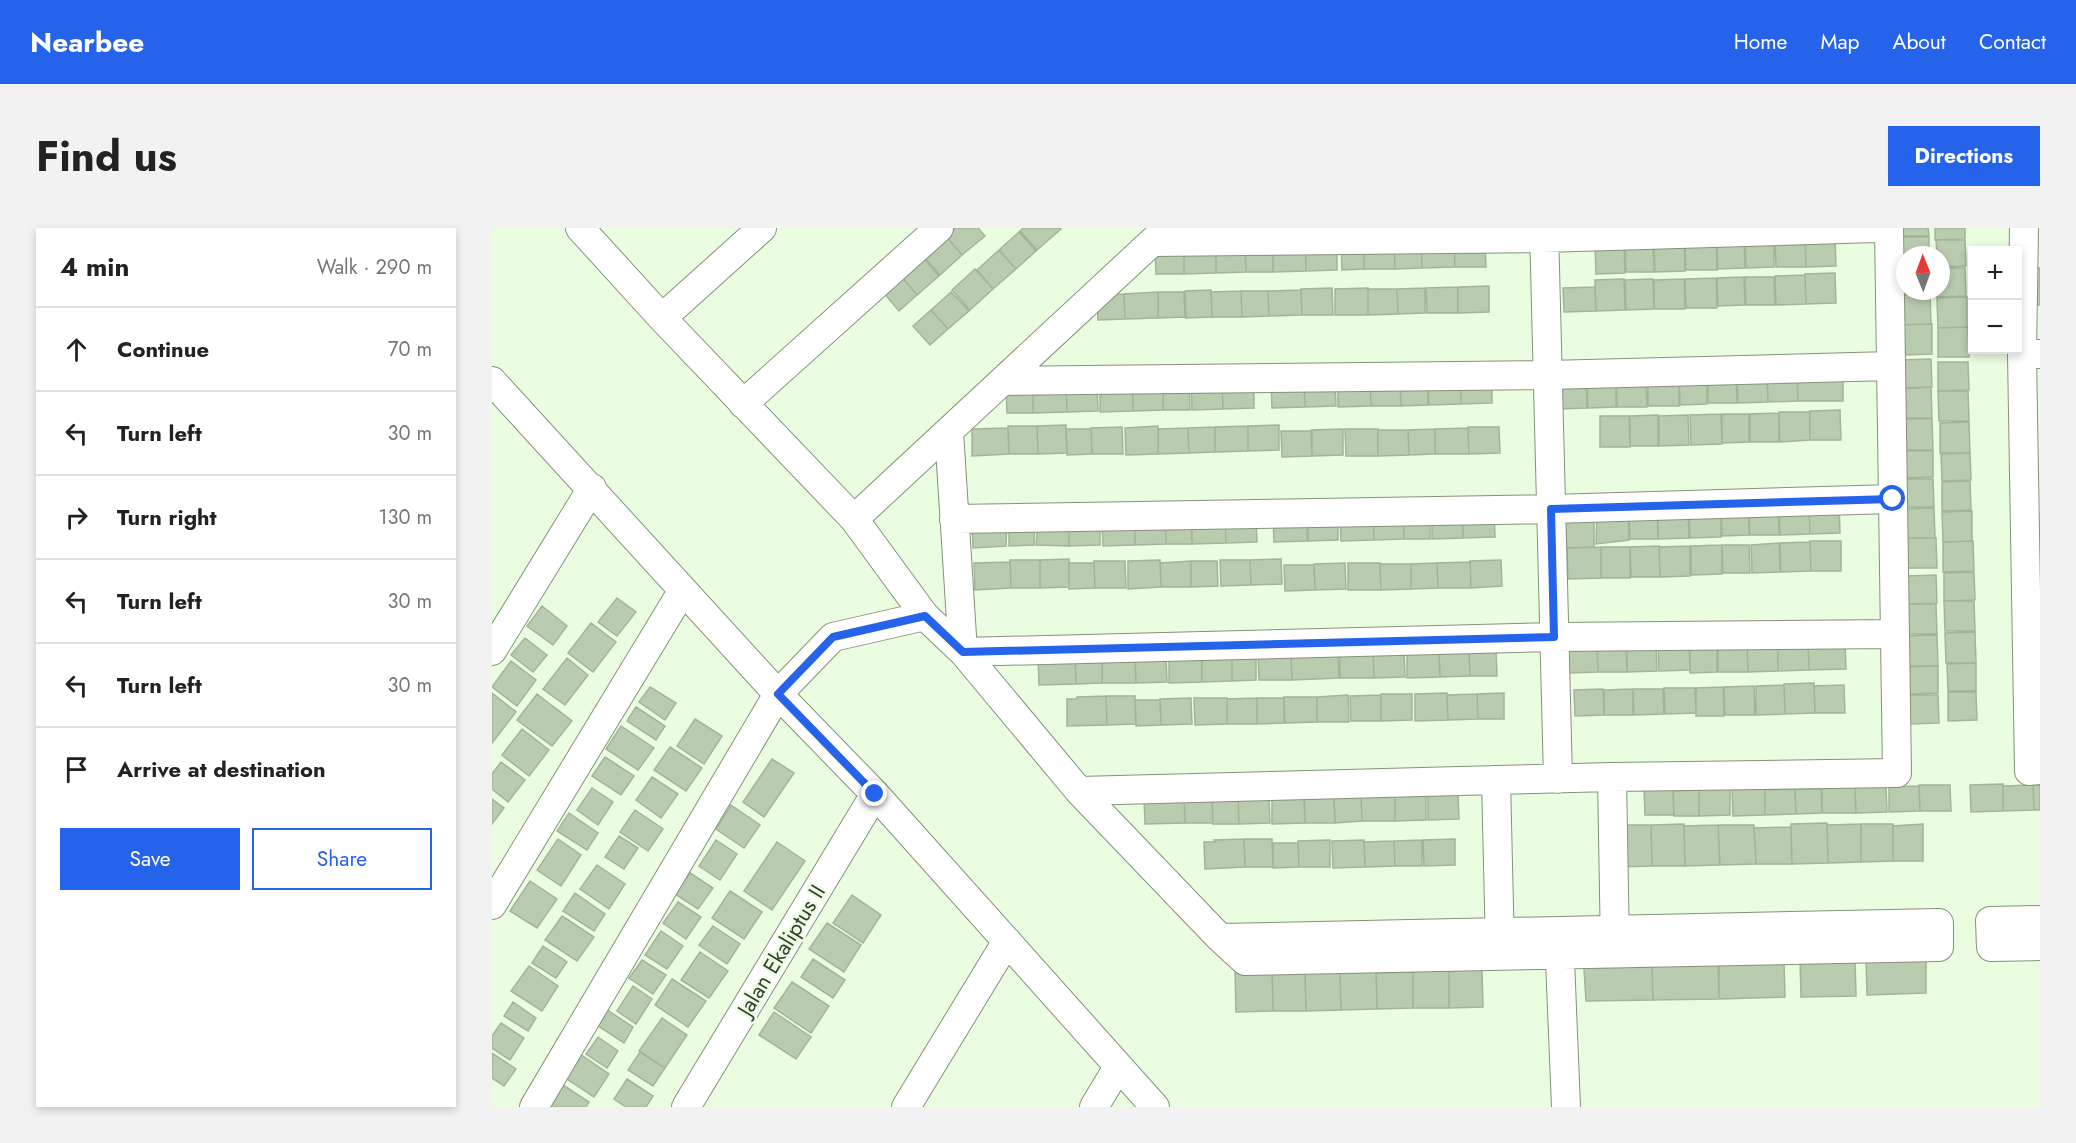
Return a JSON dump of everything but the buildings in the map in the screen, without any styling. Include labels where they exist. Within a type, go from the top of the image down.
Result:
[{"type":"street","points":[[580,228],[662,318],[854,519],[925,616],[963,652],[1079,791],[1220,938],[1245,961],[1559,942],[1939,947],[1939,923],[1615,941]]},
{"type":"street","points":[[662,318],[762,228]]},
{"type":"street","points":[[743,404],[939,228]]},
{"type":"street","points":[[854,519],[1160,235],[1875,228]]},
{"type":"street","points":[[1079,791],[1612,777],[1898,773],[1889,228]]},
{"type":"street","points":[[2024,228],[2031,354],[2033,624],[2029,771],[2040,770]]},
{"type":"street","points":[[1544,233],[1558,779]]},
{"type":"street","points":[[1003,381],[1548,375],[1892,366]]},
{"type":"street","points":[[492,381],[778,694],[875,794],[1155,1107]]},
{"type":"street","points":[[949,432],[963,652]]},
{"type":"street","points":[[492,651],[592,488]]},
{"type":"street","points":[[954,519],[1551,509],[1893,499]]},
{"type":"street","points":[[492,905],[683,590]]},
{"type":"street","points":[[534,1107],[778,694],[833,637],[925,616]]},
{"type":"street","points":[[963,652],[1554,637],[1895,634]]},
{"type":"street","points":[[1612,777],[1615,941]]},
{"type":"street","points":[[1496,780],[1500,944]]},
{"type":"street","name":"Jalan Ekaliptus II","points":[[686,1107],[875,794]]},
{"type":"street","points":[[2040,920],[1990,921],[1991,947],[2040,946]]},
{"type":"street","points":[[906,1107],[1006,941]]},
{"type":"street","points":[[1559,942],[1566,1107]]},
{"type":"street","points":[[1094,1107],[1118,1067]]},
{"type":"route","points":[[875,794],[778,694],[833,637],[925,616],[963,652],[1554,637],[1551,509],[1893,499]]}]
